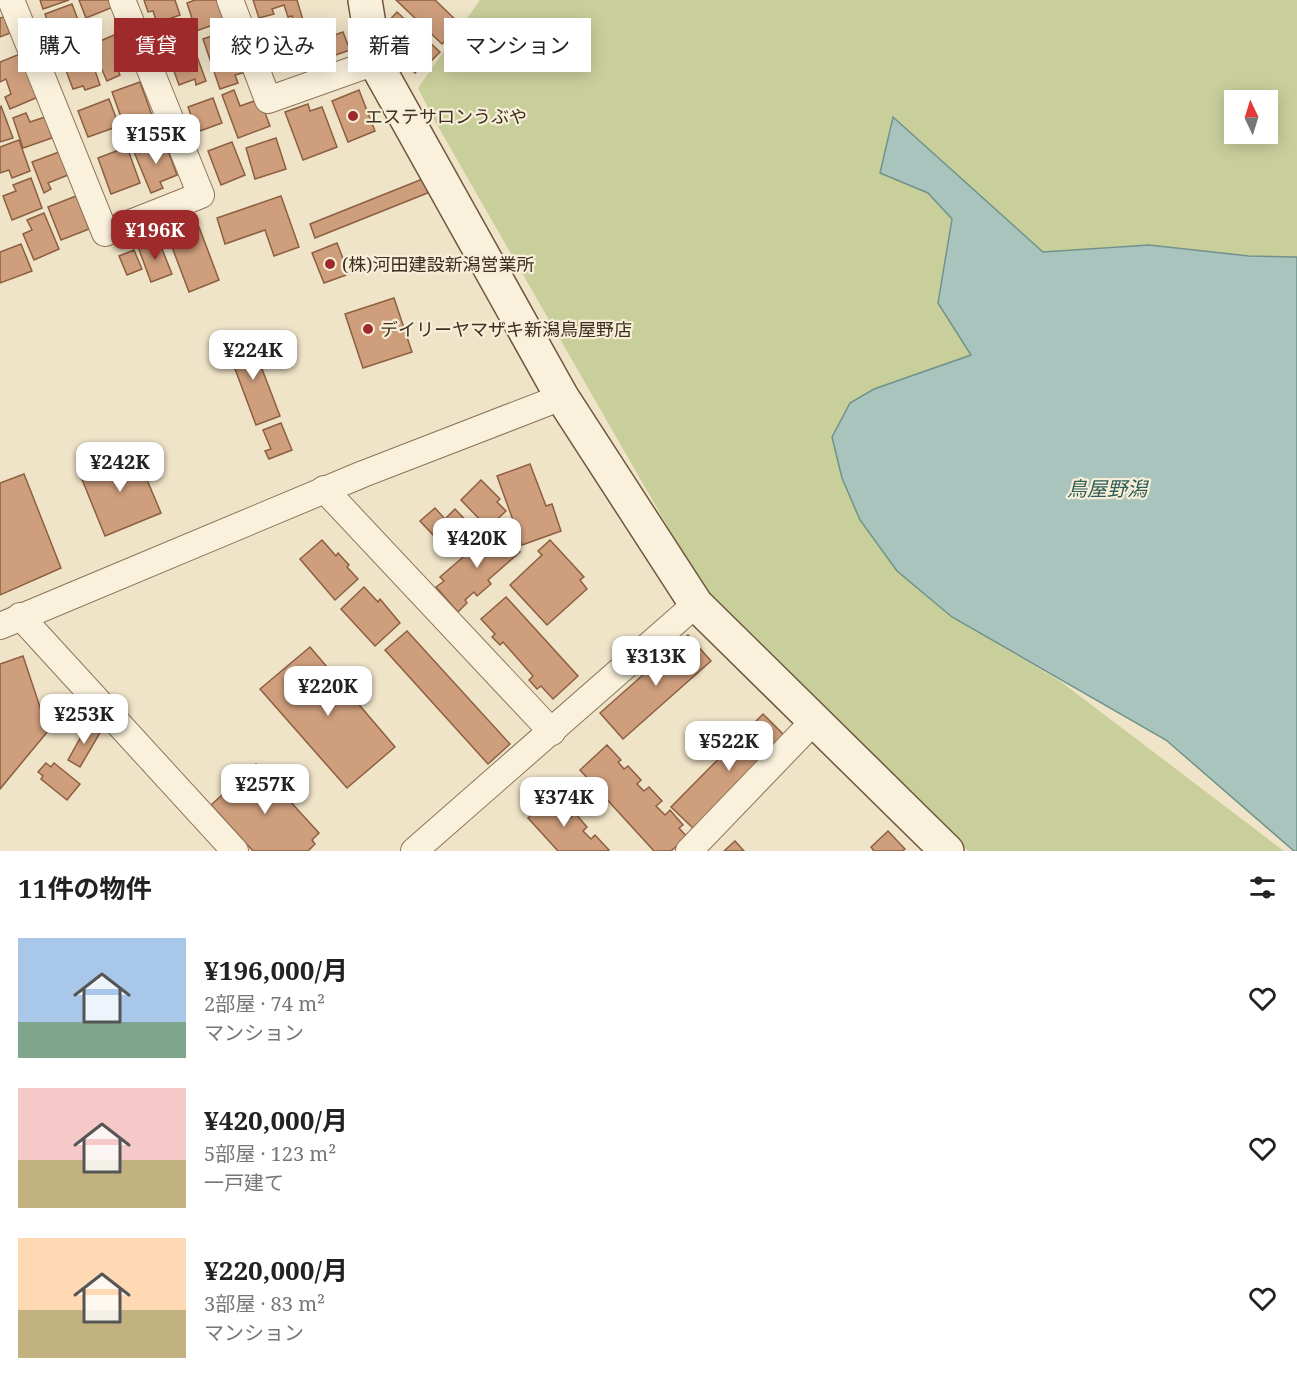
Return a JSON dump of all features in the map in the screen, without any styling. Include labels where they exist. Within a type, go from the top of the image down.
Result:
[{"type":"street","points":[[11,0],[105,233],[201,195],[122,0]]},
{"type":"street","points":[[230,0],[268,100],[348,72]]},
{"type":"street","points":[[365,0],[368,18]]},
{"type":"street","points":[[381,72],[562,397],[696,604],[947,851]]},
{"type":"street","points":[[235,851],[10,621],[324,489],[562,397]]},
{"type":"street","points":[[324,489],[552,732]]},
{"type":"street","points":[[414,851],[696,604]]},
{"type":"street","points":[[689,851],[814,721]]},
{"type":"green space","points":[[480,0],[1297,0],[1297,257],[1249,256],[1149,245],[1043,252],[892,117],[880,173],[928,193],[952,219],[938,303],[971,355],[874,389],[850,403],[832,437],[952,617],[1060,681],[1284,851],[968,851],[708,597],[418,88],[429,72],[432,72],[432,68],[444,51],[444,72],[591,72],[591,18],[467,18]]},
{"type":"water","name":"鳥屋野潟","points":[[893,117],[1043,252],[1149,245],[1249,256],[1297,257],[1297,851],[1294,851],[1166,740],[952,617],[897,571],[860,520],[842,478],[832,437],[850,403],[874,389],[971,355],[938,303],[952,219],[928,193],[880,173]]},
{"type":"building","points":[[40,0],[69,0],[43,9]]},
{"type":"building","points":[[79,0],[110,0],[113,7],[86,18]]},
{"type":"building","points":[[144,0],[175,0],[180,15],[171,18],[155,18],[153,11],[148,12]]},
{"type":"building","points":[[195,0],[222,0],[228,18],[210,18],[210,26],[198,30],[198,18],[192,18],[187,3]]},
{"type":"building","points":[[253,0],[297,0],[302,18],[288,17],[284,5],[272,9],[274,14],[259,18]]},
{"type":"building","points":[[396,0],[435,0],[454,18],[444,18],[444,42],[442,44],[432,34],[432,18],[415,18]]},
{"type":"building","points":[[72,4],[77,18],[46,18],[45,14]]},
{"type":"building","points":[[397,12],[403,18],[391,18]]},
{"type":"building","points":[[4,17],[10,33],[0,37],[0,18]]},
{"type":"building","points":[[343,32],[348,51],[336,55],[336,35]]},
{"type":"building","points":[[114,35],[114,72],[119,72],[120,75],[107,81],[102,70],[102,40]]},
{"type":"building","points":[[210,37],[210,60],[203,39]]},
{"type":"building","points":[[432,45],[440,52],[432,60]]},
{"type":"building","points":[[18,55],[18,72],[28,72],[38,97],[10,109],[5,97],[11,94],[6,79],[0,82],[0,62]]},
{"type":"building","points":[[198,59],[206,81],[196,85],[195,79],[179,85],[174,72],[198,72]]},
{"type":"building","points":[[67,72],[96,72],[100,85],[85,90],[83,86],[73,89]]},
{"type":"building","points":[[214,72],[246,72],[235,75],[238,83],[220,89]]},
{"type":"building","points":[[140,82],[154,121],[126,131],[112,92]]},
{"type":"building","points":[[234,90],[240,106],[260,99],[270,126],[238,138],[222,95]]},
{"type":"building","name":"エステサロンうぶや","points":[[359,90],[375,131],[348,142],[332,101]]},
{"type":"building","points":[[213,98],[222,123],[197,132],[188,107]]},
{"type":"building","points":[[109,99],[119,126],[88,137],[78,111]]},
{"type":"building","points":[[308,104],[310,111],[322,107],[337,147],[303,160],[285,112]]},
{"type":"building","points":[[0,107],[13,138],[0,142]]},
{"type":"building","points":[[26,113],[30,122],[45,117],[52,138],[23,148],[13,118]]},
{"type":"building","points":[[276,138],[286,169],[255,179],[246,148]]},
{"type":"building","points":[[19,140],[30,171],[12,178],[9,170],[0,173],[0,147]]},
{"type":"building","points":[[164,140],[177,175],[160,182],[163,188],[151,193],[134,152]]},
{"type":"building","points":[[232,142],[245,175],[221,185],[208,151]]},
{"type":"building","points":[[127,147],[140,183],[111,194],[98,158]]},
{"type":"building","points":[[59,152],[68,175],[48,183],[51,189],[44,193],[32,162]]},
{"type":"building","points":[[31,178],[42,208],[12,220],[3,196],[16,191],[13,185]]},
{"type":"building","points":[[425,178],[430,192],[315,238],[310,224]]},
{"type":"building","points":[[76,196],[89,229],[61,240],[48,207]]},
{"type":"building","points":[[281,196],[299,247],[274,256],[265,230],[225,244],[217,218]]},
{"type":"building","points":[[44,213],[59,249],[34,260],[23,234],[32,230],[27,220]]},
{"type":"building","points":[[199,227],[219,280],[189,292],[169,239]]},
{"type":"building","points":[[158,239],[172,274],[151,282],[138,247]]},
{"type":"building","name":"(株)河田建設新潟営業所","points":[[337,243],[349,274],[324,283],[312,253]]},
{"type":"building","points":[[21,244],[32,271],[0,283],[0,252]]},
{"type":"building","points":[[134,250],[142,269],[127,275],[119,256]]},
{"type":"building","points":[[394,298],[412,352],[363,368],[345,314]]},
{"type":"building","points":[[249,335],[280,416],[256,425],[229,353],[234,351],[230,342]]},
{"type":"building","points":[[281,423],[292,450],[269,459],[265,451],[271,449],[263,430]]},
{"type":"building","points":[[134,449],[161,513],[105,536],[79,472]]},
{"type":"building","points":[[530,464],[546,506],[552,504],[561,531],[522,545],[497,476]]},
{"type":"building","points":[[24,474],[61,568],[0,595],[0,483]]},
{"type":"building","points":[[481,480],[500,499],[497,502],[506,511],[488,528],[461,500]]},
{"type":"building","points":[[435,508],[445,519],[455,509],[478,533],[464,547],[460,542],[449,552],[420,521]]},
{"type":"building","points":[[498,527],[520,552],[488,580],[491,584],[477,596],[474,592],[465,600],[467,603],[458,612],[436,587],[444,581],[440,577]]},
{"type":"building","points":[[322,540],[336,556],[338,553],[358,579],[335,600],[300,559]]},
{"type":"building","points":[[550,540],[584,577],[580,580],[587,589],[547,625],[510,585],[542,555],[538,551]]},
{"type":"building","points":[[364,587],[378,602],[380,599],[400,623],[375,646],[341,609]]},
{"type":"building","points":[[506,597],[578,676],[553,699],[541,686],[537,689],[529,680],[533,676],[503,642],[500,645],[492,637],[495,634],[481,619]]},
{"type":"building","points":[[407,631],[510,744],[488,764],[385,650]]},
{"type":"building","points":[[688,635],[711,661],[623,739],[600,713]]},
{"type":"building","points":[[310,647],[395,747],[347,788],[260,689]]},
{"type":"building","points":[[23,656],[48,731],[0,789],[0,664]]},
{"type":"building","points":[[763,714],[786,737],[694,829],[671,807]]},
{"type":"building","points":[[88,724],[101,731],[80,767],[68,760]]},
{"type":"building","points":[[607,745],[621,760],[618,762],[624,769],[628,766],[641,780],[637,784],[644,791],[649,787],[662,801],[656,806],[665,815],[670,810],[683,825],[679,828],[687,837],[671,851],[654,851],[580,770]]},
{"type":"building","points":[[46,763],[51,767],[54,763],[80,784],[67,800],[41,779],[43,776],[38,772]]},
{"type":"building","points":[[256,764],[319,833],[312,840],[315,844],[308,851],[253,851],[211,805]]},
{"type":"building","points":[[555,793],[567,807],[563,811],[570,818],[575,813],[587,827],[583,831],[591,839],[595,835],[609,850],[558,851],[528,818]]},
{"type":"building","points":[[888,831],[905,849],[902,851],[874,851],[871,847]]},
{"type":"building","points":[[735,841],[744,851],[724,851]]},
{"type":"place","name":"エステサロンうぶや","points":[[353,116]]},
{"type":"place","name":"(株)河田建設新潟営業所","points":[[330,264]]},
{"type":"place","name":"デイリーヤマザキ新潟鳥屋野店","points":[[368,329]]}]
